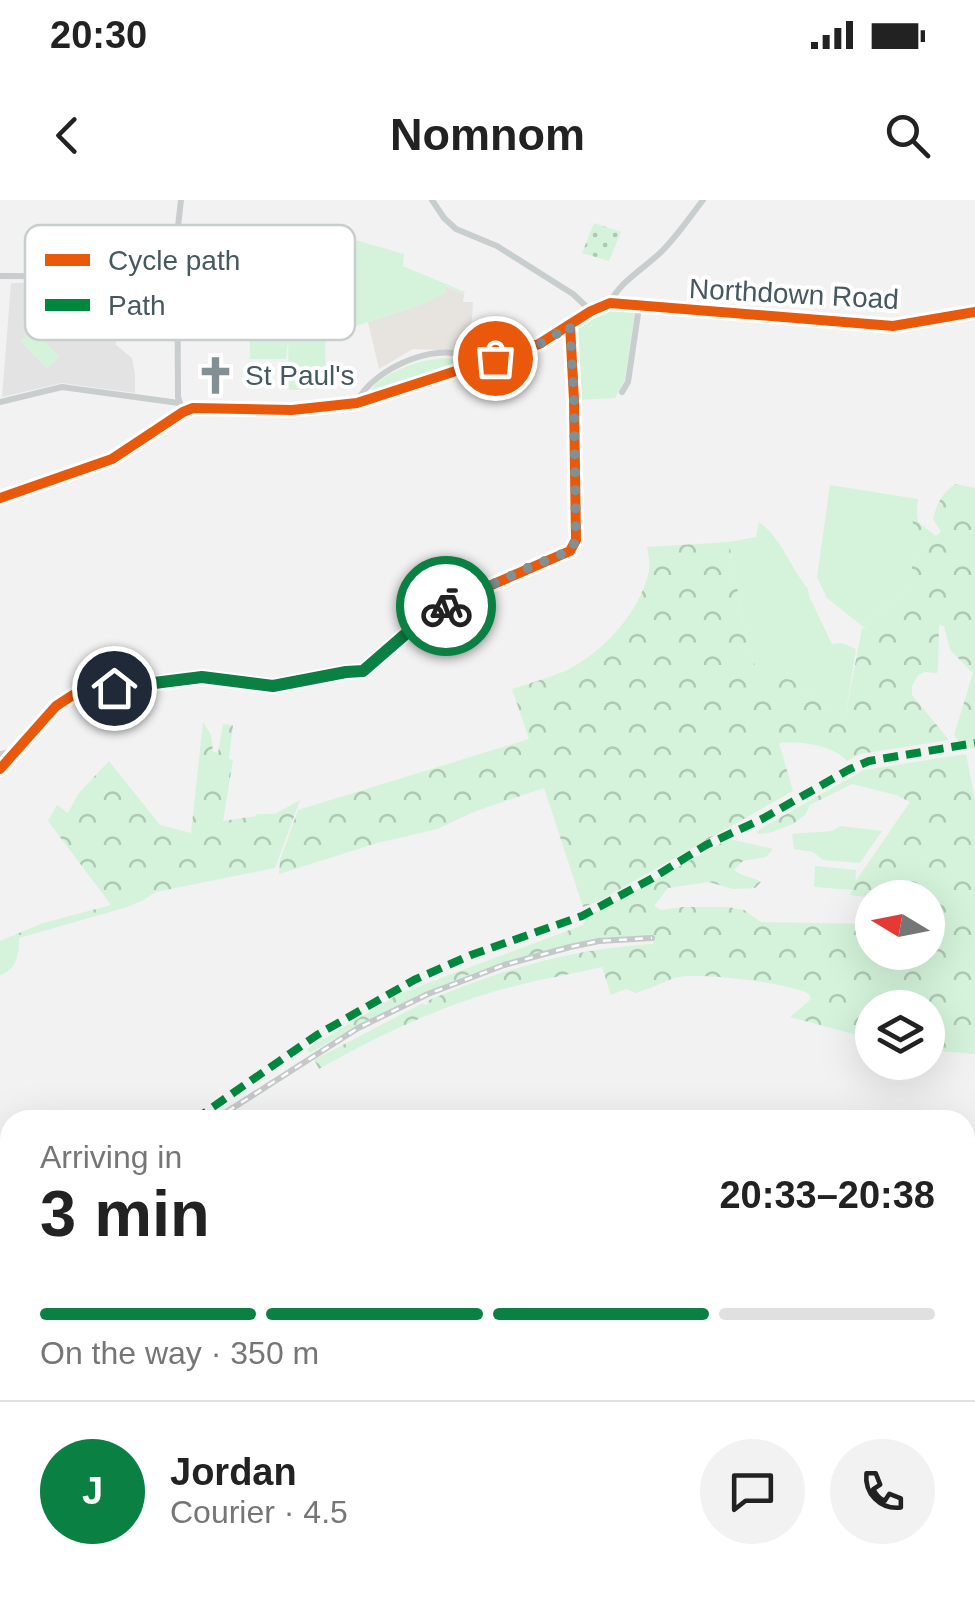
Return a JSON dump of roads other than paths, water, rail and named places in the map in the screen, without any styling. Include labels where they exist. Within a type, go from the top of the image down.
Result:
[{"type":"street","points":[[178,225],[181,200]]},
{"type":"street","points":[[432,200],[456,229],[497,246],[585,302],[591,311]]},
{"type":"street","points":[[0,402],[62,387],[181,408],[292,410],[357,403],[540,344],[610,303],[613,295],[663,251],[703,200]]},
{"type":"street","points":[[0,276],[25,276]]},
{"type":"street","name":"Northdown Road","points":[[610,303],[892,326],[975,312]]},
{"type":"street","points":[[622,392],[628,382],[639,307]]},
{"type":"street","points":[[0,769],[56,706],[82,692],[202,677],[273,686],[363,671],[416,625],[452,602],[570,551],[576,540],[570,326]]},
{"type":"street","points":[[180,340],[181,408]]},
{"type":"street","points":[[357,403],[378,377],[412,358],[460,354],[478,364]]},
{"type":"street","points":[[0,498],[112,459],[181,408]]},
{"type":"street","points":[[0,754],[16,750]]},
{"type":"railway","points":[[230,1110],[358,1028],[428,994],[504,965],[570,947],[652,938]]},
{"type":"place","name":"St Paul's","points":[[215,375]]}]
